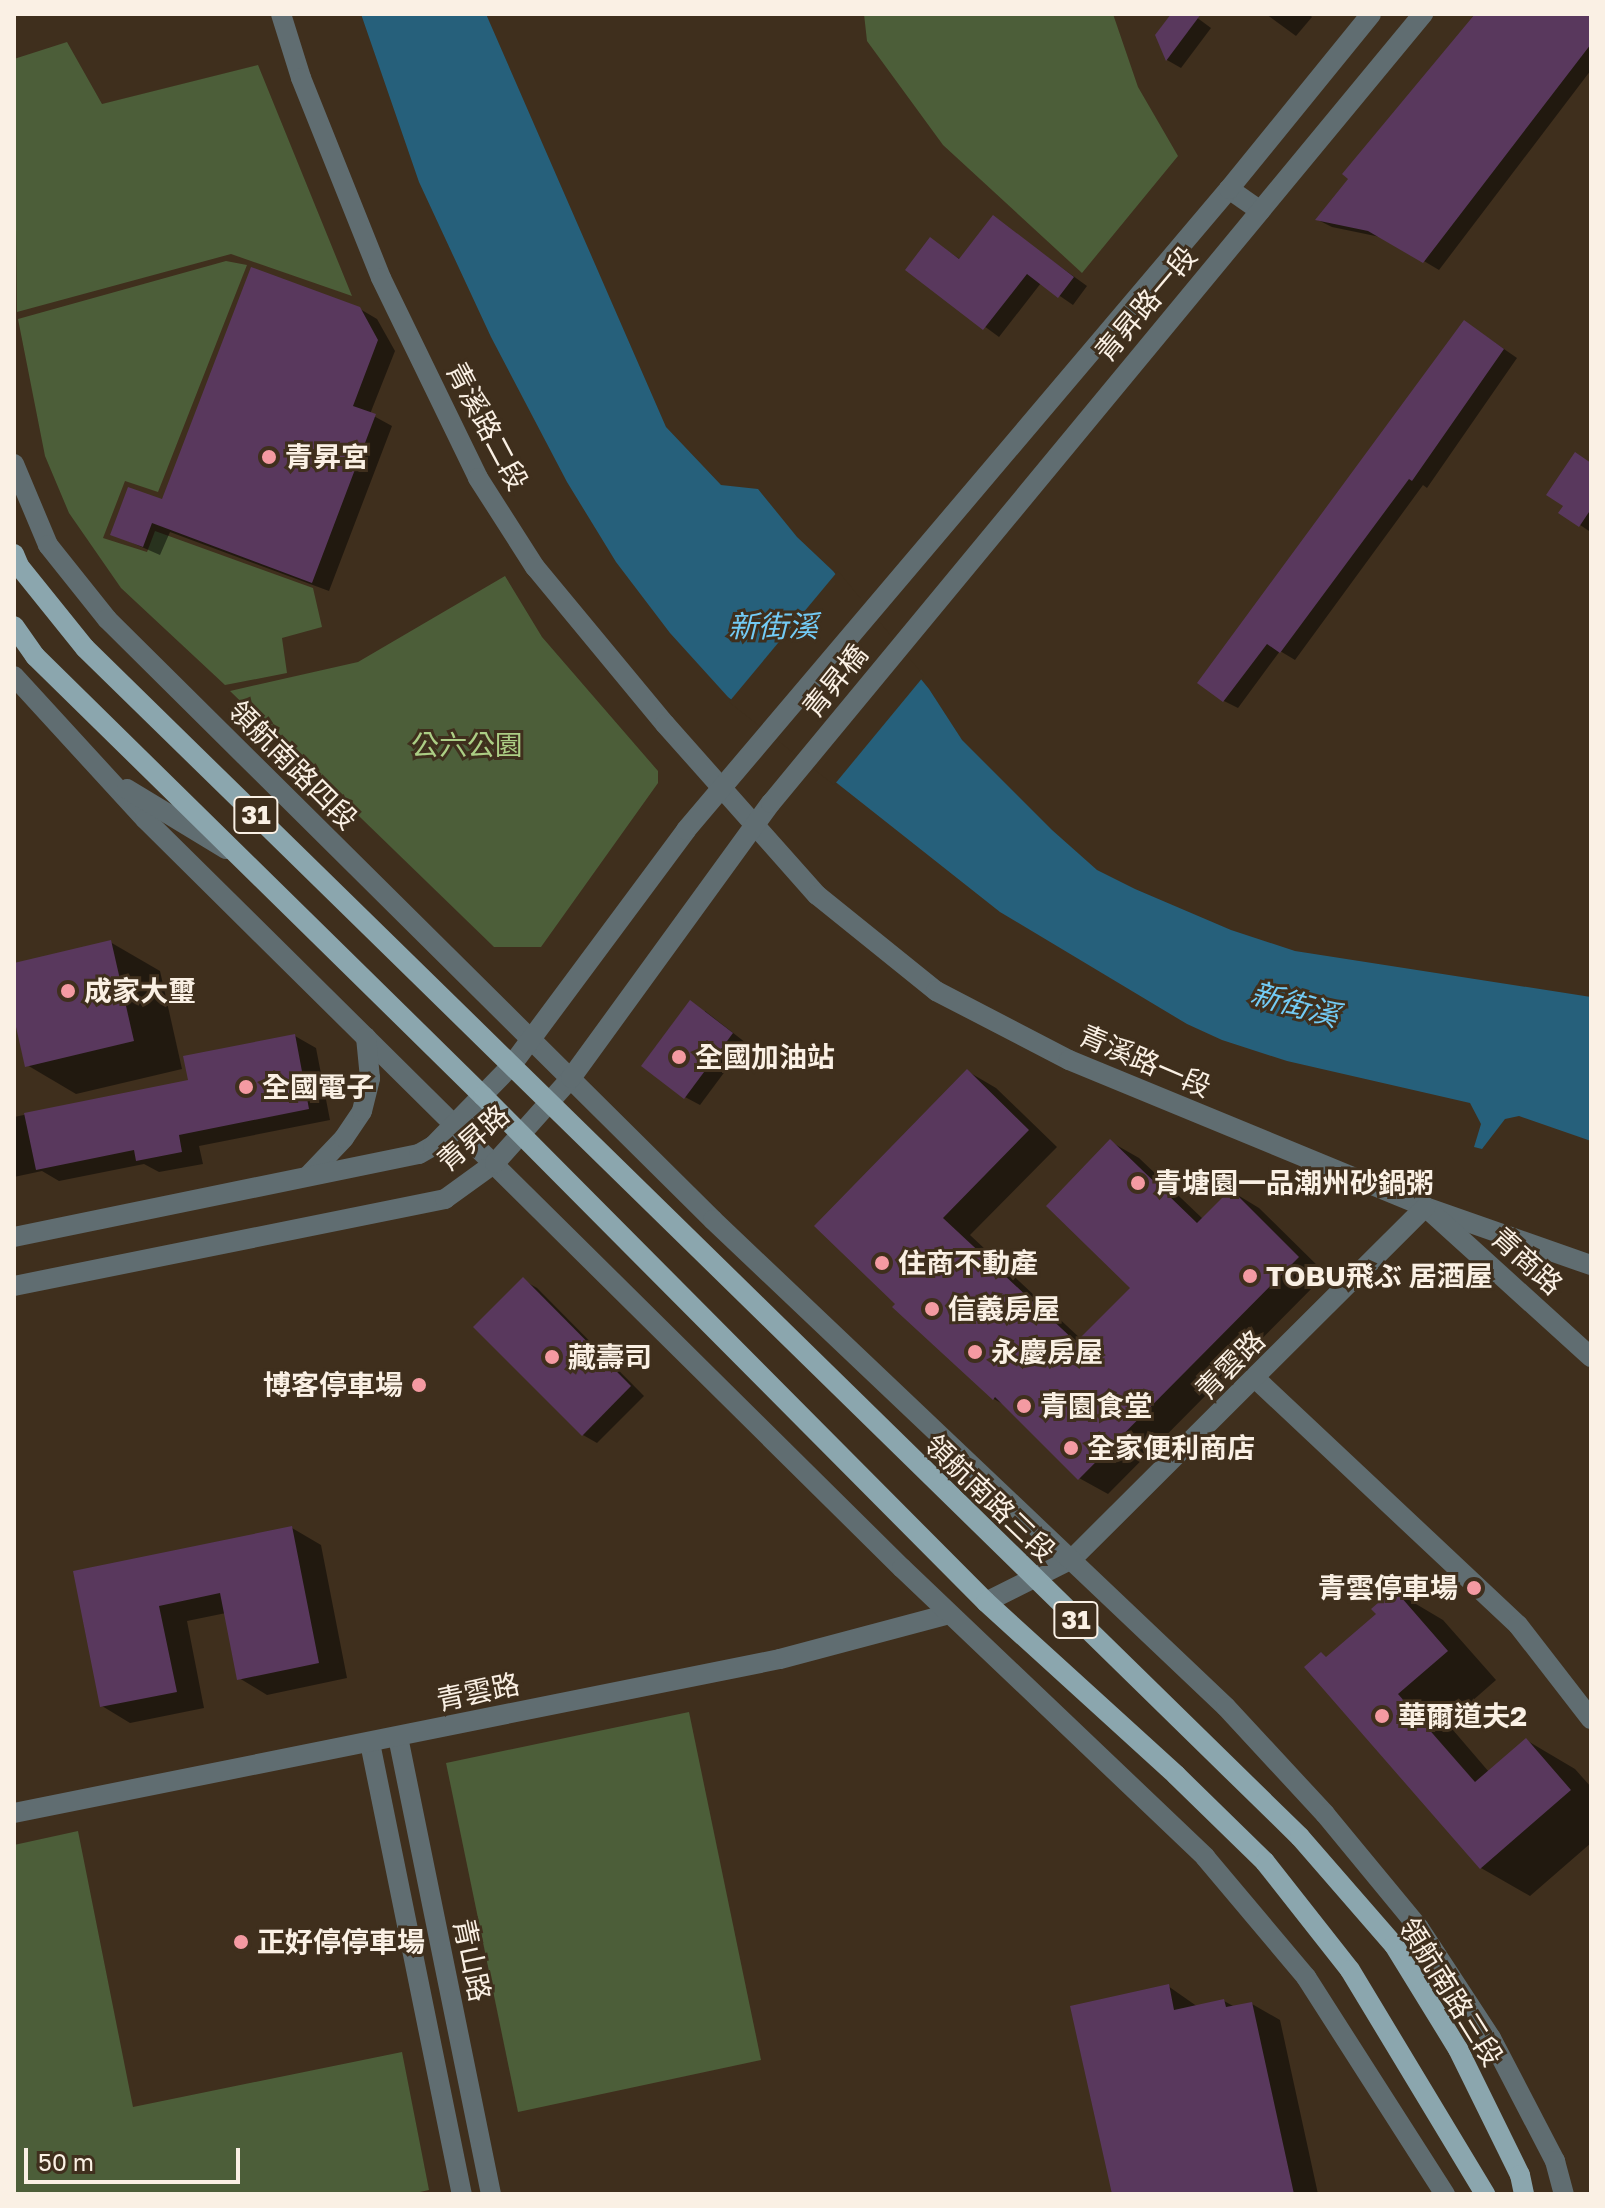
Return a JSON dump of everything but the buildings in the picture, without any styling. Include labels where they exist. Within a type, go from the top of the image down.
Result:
[{"type":"main road","name":"31","points":[[14,554],[19,566],[85,648],[511,1066]]},
{"type":"main road","name":"31","points":[[14,626],[35,656],[483,1096],[986,1602],[1176,1775],[1265,1862],[1350,1970],[1485,2194]]},
{"type":"main road","name":"領航南路三段","points":[[511,1066],[1300,1837],[1394,1945],[1458,2049],[1520,2175],[1524,2194]]},
{"type":"street","name":"青溪路二段","points":[[281,14],[301,78],[381,278],[478,478],[535,567],[739,808]]},
{"type":"street","name":"青昇路一段","points":[[879,601],[1229,189],[1371,14]]},
{"type":"street","name":"青昇路一段","points":[[913,629],[1423,14]]},
{"type":"street","points":[[1229,189],[1260,211]]},
{"type":"street","name":"領航南路四段","points":[[14,464],[48,545],[107,619],[571,1078]]},
{"type":"street","name":"青昇橋","points":[[766,738],[879,601]]},
{"type":"street","name":"青昇橋","points":[[801,767],[913,629]]},
{"type":"street","points":[[14,676],[106,776],[366,1037],[949,1614],[1205,1857],[1306,1977],[1445,2194]]},
{"type":"street","name":"青昇路","points":[[14,1237],[419,1154],[456,1125],[511,1066],[686,830],[766,738]]},
{"type":"street","name":"青昇路","points":[[14,1286],[445,1199],[495,1163],[550,1105],[753,825],[801,767]]},
{"type":"street","points":[[106,776],[241,858]]},
{"type":"street","name":"青溪路一段","points":[[739,808],[817,895],[936,991],[1069,1060],[1425,1207],[1591,1265]]},
{"type":"street","points":[[308,1176],[344,1138],[362,1111],[370,1078],[366,1037]]},
{"type":"street","name":"領航南路三段","points":[[571,1078],[713,1220],[1226,1707],[1325,1814],[1419,1928],[1491,2038],[1555,2161],[1564,2194]]},
{"type":"street","name":"青商路","points":[[1425,1207],[1591,1357]]},
{"type":"street","name":"青雲路","points":[[986,1602],[1072,1559],[1256,1379],[1425,1207]]},
{"type":"street","points":[[1256,1379],[1518,1625],[1591,1719]]},
{"type":"street","name":"青雲路","points":[[14,1813],[780,1659],[949,1614]]},
{"type":"street","name":"青山路","points":[[398,1737],[491,2194]]},
{"type":"street","name":"青山路","points":[[370,1743],[462,2194]]},
{"type":"green space","points":[[864,14],[1113,14],[1138,87],[1178,156],[1082,273],[943,145],[867,41]]},
{"type":"green space","points":[[67,42],[102,104],[258,65],[352,296],[231,254],[17,312],[14,59]]},
{"type":"green space","points":[[226,261],[247,265],[158,492],[125,481],[103,538],[147,552],[155,531],[313,588],[322,627],[282,638],[287,673],[225,685],[121,588],[69,513],[45,456],[18,319]]},
{"type":"green space","name":"公六公園","points":[[505,576],[542,637],[658,771],[658,783],[541,947],[494,947],[230,691],[358,662]]},
{"type":"green space","points":[[689,1712],[761,2060],[518,2112],[446,1763]]},
{"type":"green space","points":[[78,1831],[133,2107],[402,2052],[429,2190],[411,2194],[14,2194],[14,1845]]},
{"type":"water","name":"新街溪","points":[[361,14],[486,14],[666,427],[721,485],[758,489],[797,537],[833,571],[929,689],[962,740],[1052,830],[1097,870],[1135,889],[1231,930],[1295,951],[1591,997],[1591,1141],[1519,1116],[1505,1119],[1482,1149],[1474,1147],[1481,1124],[1470,1103],[1287,1061],[1222,1040],[1187,1024],[1000,912],[728,697],[670,633],[616,562],[567,482],[491,337],[419,182]]},
{"type":"pier","points":[[838,571],[924,676],[834,785],[729,702]]},
{"type":"place","name":"青昇宮","points":[[269,457]]},
{"type":"place","name":"成家大璽","points":[[68,991]]},
{"type":"place","name":"全國加油站","points":[[679,1057]]},
{"type":"place","name":"全國電子","points":[[246,1087]]},
{"type":"place","name":"青塘園一品潮州砂鍋粥","points":[[1138,1183]]},
{"type":"place","name":"住商不動產","points":[[882,1263]]},
{"type":"place","name":"TOBU飛ぶ 居酒屋","points":[[1250,1276]]},
{"type":"place","name":"信義房屋","points":[[932,1309]]},
{"type":"place","name":"永慶房屋","points":[[975,1352]]},
{"type":"place","name":"藏壽司","points":[[552,1357]]},
{"type":"place","name":"博客停車場","points":[[419,1385]]},
{"type":"place","name":"青園食堂","points":[[1024,1406]]},
{"type":"place","name":"全家便利商店","points":[[1071,1448]]},
{"type":"place","name":"青雲停車場","points":[[1474,1588]]},
{"type":"place","name":"華爾道夫2","points":[[1382,1716]]},
{"type":"place","name":"正好停停車場","points":[[241,1942]]}]
